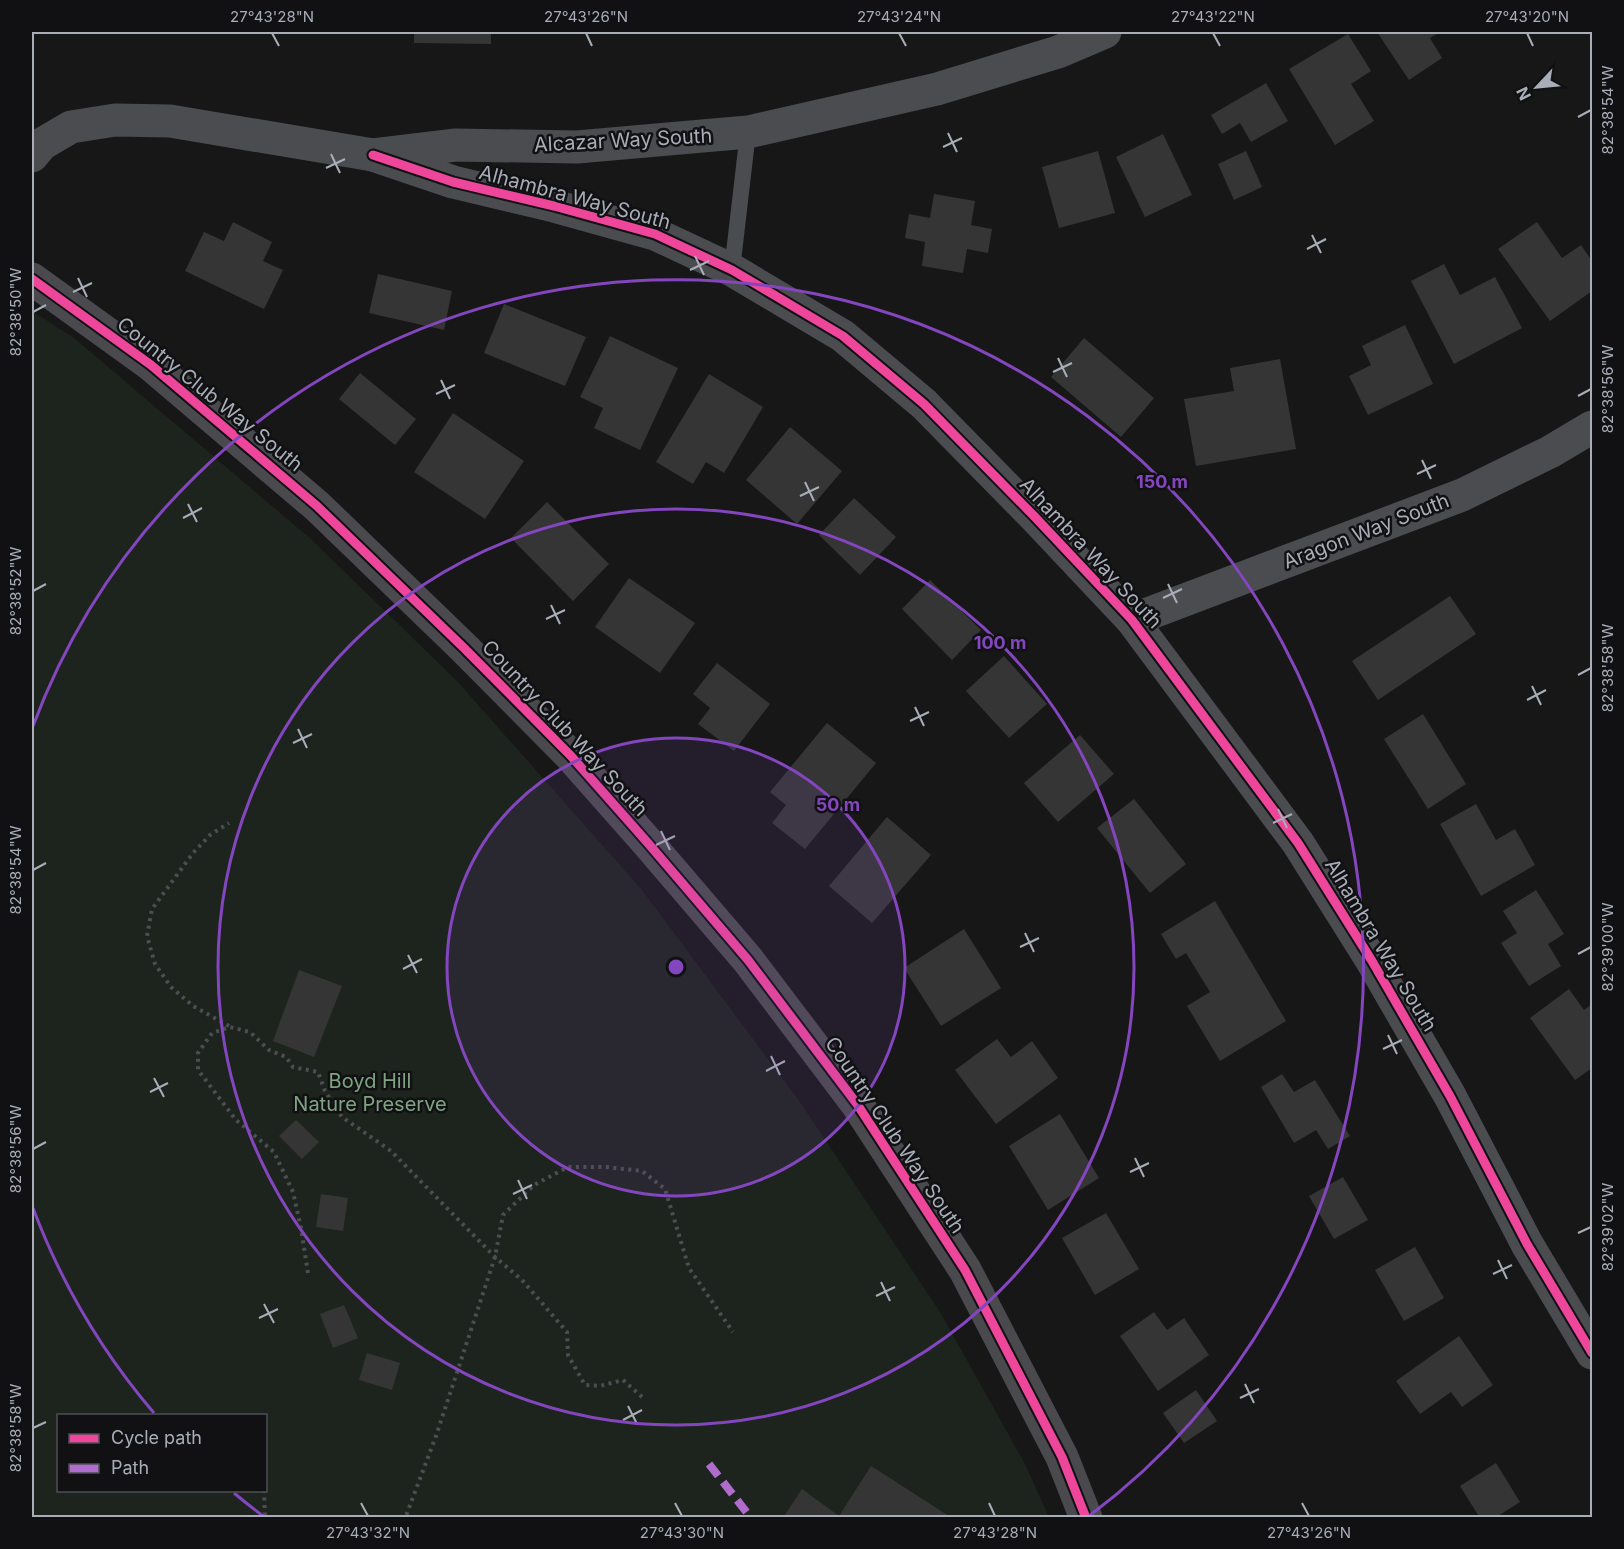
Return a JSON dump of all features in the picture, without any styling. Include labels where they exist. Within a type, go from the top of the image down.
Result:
[{"type":"street","name":"Alcazar Way South","points":[[32,156],[42,144],[71,127],[115,120],[170,121],[373,155],[456,145],[577,147],[748,132],[937,89],[1058,52],[1105,32]]},
{"type":"street","name":"Alhambra Way South","points":[[373,155],[453,182],[554,206],[655,234],[732,270],[843,336],[924,404],[1132,620],[1298,843],[1372,961],[1450,1096],[1527,1244],[1593,1353]]},
{"type":"street","name":"Country Club Way South","points":[[32,279],[151,365],[316,506],[464,648],[571,756],[748,960],[857,1104],[965,1270],[1062,1457],[1086,1518]]},
{"type":"street","name":"Aragon Way South","points":[[1132,620],[1462,495],[1550,452],[1593,427]]},
{"type":"lane","points":[[732,270],[748,132]]},
{"type":"path","points":[[229,823],[204,841],[152,909],[147,936],[155,964],[171,987],[192,1006],[230,1027],[250,1032],[269,1050],[286,1058],[293,1067],[318,1072],[325,1091],[342,1117],[391,1151],[495,1257],[522,1280],[567,1332],[568,1355],[585,1385],[600,1386],[623,1380],[642,1397]]},
{"type":"path","points":[[230,1027],[212,1033],[198,1053],[198,1070],[236,1120],[274,1152],[293,1192],[308,1273]]},
{"type":"path","points":[[400,1518],[406,1516],[436,1436],[495,1257],[503,1215],[534,1185],[568,1167],[606,1167],[642,1171],[665,1190],[689,1268],[733,1332]]},
{"type":"path","points":[[264,1492],[265,1518]]},
{"type":"green space","name":"Boyd Hill Nature Preserve","points":[[32,311],[74,338],[312,540],[457,681],[642,890],[800,1102],[940,1312],[1025,1464],[1049,1517],[32,1517]]},
{"type":"building","points":[[414,32],[491,32],[491,44],[414,43]]},
{"type":"building","points":[[1377,32],[1440,32],[1430,38],[1442,58],[1409,80]]},
{"type":"building","points":[[1348,34],[1371,71],[1351,84],[1374,121],[1335,145],[1289,69]]},
{"type":"building","points":[[1266,83],[1288,121],[1251,142],[1240,123],[1222,134],[1211,115]]},
{"type":"building","points":[[1163,134],[1192,195],[1145,217],[1116,157]]},
{"type":"building","points":[[1098,151],[1115,213],[1059,228],[1042,167]]},
{"type":"building","points":[[1246,151],[1262,187],[1234,200],[1218,164]]},
{"type":"building","points":[[934,194],[975,201],[971,225],[992,229],[988,253],[967,249],[963,273],[922,266],[925,242],[905,238],[909,214],[930,218]]},
{"type":"building","points":[[233,222],[272,242],[263,261],[283,270],[264,309],[185,271],[204,232],[224,241]]},
{"type":"building","points":[[1537,222],[1562,258],[1581,245],[1592,261],[1592,291],[1550,321],[1498,249]]},
{"type":"building","points":[[1444,264],[1460,295],[1495,277],[1522,328],[1454,364],[1411,281]]},
{"type":"building","points":[[378,274],[452,291],[444,330],[369,313]]},
{"type":"building","points":[[504,304],[586,337],[565,386],[484,353]]},
{"type":"building","points":[[1405,325],[1433,384],[1368,415],[1349,376],[1371,365],[1362,346]]},
{"type":"building","points":[[610,336],[678,368],[640,450],[594,428],[603,408],[580,397]]},
{"type":"building","points":[[1084,338],[1154,398],[1121,437],[1051,377]]},
{"type":"building","points":[[1280,359],[1296,449],[1196,466],[1184,399],[1234,391],[1230,368]]},
{"type":"building","points":[[360,373],[416,419],[395,445],[339,399]]},
{"type":"building","points":[[709,374],[763,407],[724,473],[706,462],[693,484],[656,462]]},
{"type":"building","points":[[453,413],[524,461],[485,519],[414,472]]},
{"type":"building","points":[[790,427],[842,471],[797,524],[746,480]]},
{"type":"building","points":[[854,498],[896,537],[860,575],[819,535]]},
{"type":"building","points":[[547,502],[609,564],[573,601],[511,538]]},
{"type":"building","points":[[629,578],[695,623],[660,673],[595,627]]},
{"type":"building","points":[[930,580],[981,630],[952,660],[902,609]]},
{"type":"building","points":[[1450,596],[1476,634],[1378,700],[1352,661]]},
{"type":"building","points":[[1004,656],[1047,704],[1009,738],[966,691]]},
{"type":"building","points":[[717,663],[770,704],[734,751],[698,724],[710,708],[693,694]]},
{"type":"building","points":[[1423,714],[1466,784],[1428,809],[1384,739]]},
{"type":"building","points":[[827,723],[876,763],[805,849],[772,823],[786,805],[770,792]]},
{"type":"building","points":[[1080,735],[1114,774],[1058,822],[1024,783]]},
{"type":"building","points":[[1134,799],[1186,864],[1150,893],[1097,828]]},
{"type":"building","points":[[1476,804],[1496,840],[1515,829],[1535,865],[1481,896],[1440,824]]},
{"type":"building","points":[[887,817],[931,855],[872,923],[829,886]]},
{"type":"building","points":[[1536,890],[1564,934],[1548,944],[1561,966],[1529,986],[1501,943],[1517,933],[1503,911]]},
{"type":"building","points":[[1215,901],[1286,1021],[1220,1061],[1187,1006],[1210,992],[1186,953],[1176,959],[1161,934]]},
{"type":"building","points":[[964,929],[1001,988],[941,1026],[904,968]]},
{"type":"building","points":[[299,970],[342,986],[314,1057],[273,1041]]},
{"type":"building","points":[[1569,989],[1584,1010],[1592,1004],[1592,1068],[1575,1080],[1530,1018]]},
{"type":"building","points":[[997,1039],[1011,1057],[1032,1041],[1058,1078],[996,1124],[955,1070]]},
{"type":"building","points":[[1282,1074],[1294,1092],[1315,1080],[1350,1136],[1328,1149],[1316,1130],[1294,1143],[1261,1087]]},
{"type":"building","points":[[1060,1114],[1099,1178],[1048,1210],[1009,1146]]},
{"type":"building","points":[[296,1120],[319,1142],[302,1159],[279,1136]]},
{"type":"building","points":[[1343,1177],[1368,1220],[1334,1239],[1309,1196]]},
{"type":"building","points":[[321,1194],[348,1198],[343,1231],[316,1227]]},
{"type":"building","points":[[1106,1213],[1139,1269],[1095,1295],[1062,1238]]},
{"type":"building","points":[[1415,1247],[1444,1298],[1404,1321],[1375,1270]]},
{"type":"building","points":[[344,1305],[358,1338],[333,1348],[320,1314]]},
{"type":"building","points":[[1154,1312],[1167,1330],[1184,1318],[1209,1355],[1158,1391],[1120,1336]]},
{"type":"building","points":[[1459,1336],[1493,1385],[1462,1407],[1451,1392],[1420,1414],[1396,1381]]},
{"type":"building","points":[[367,1353],[400,1363],[392,1390],[359,1380]]},
{"type":"building","points":[[1196,1390],[1217,1421],[1184,1443],[1163,1413]]},
{"type":"building","points":[[1496,1463],[1520,1502],[1495,1518],[1480,1518],[1460,1486]]},
{"type":"building","points":[[871,1466],[952,1518],[783,1518],[802,1489],[839,1516]]},
{"type":"marked path","points":[[709,1464],[751,1518]]},
{"type":"cycle path","points":[[373,155],[453,182],[554,206],[655,234],[732,270],[843,336],[924,404],[1132,620],[1298,843],[1372,961],[1450,1096],[1527,1244],[1592,1353]]},
{"type":"cycle path","points":[[32,279],[151,365],[317,506],[464,648],[571,756],[748,960],[857,1104],[965,1270],[1062,1457],[1086,1518]]}]
